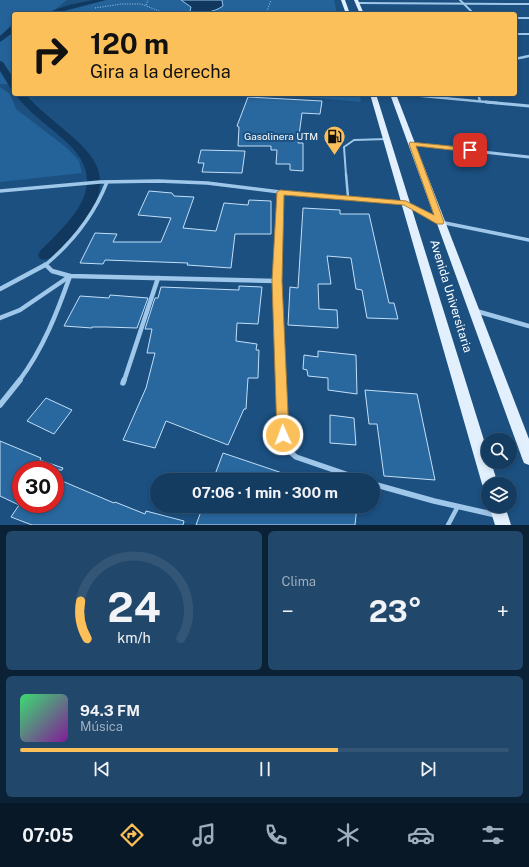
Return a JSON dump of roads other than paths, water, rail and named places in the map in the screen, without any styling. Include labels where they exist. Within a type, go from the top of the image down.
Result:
[{"type":"main road","points":[[343,0],[347,12]]},
{"type":"main road","points":[[357,2],[361,12]]},
{"type":"main road","name":"Avenida Universitaria","points":[[374,96],[488,477]]},
{"type":"main road","name":"Avenida Universitaria","points":[[394,96],[529,458]]},
{"type":"street","points":[[460,0],[472,12]]},
{"type":"street","points":[[526,0],[529,3]]},
{"type":"street","points":[[357,2],[463,4],[529,3]]},
{"type":"street","points":[[517,18],[529,18]]},
{"type":"street","points":[[517,34],[529,34]]},
{"type":"street","points":[[519,58],[529,56]]},
{"type":"street","points":[[424,96],[529,106]]},
{"type":"street","points":[[479,96],[480,101]]},
{"type":"street","points":[[412,144],[529,156]]},
{"type":"street","points":[[0,191],[100,182],[158,181],[207,183],[280,192],[406,203],[440,222],[529,240]]},
{"type":"street","points":[[0,289],[46,264],[71,239],[98,202],[107,182]]},
{"type":"street","points":[[280,192],[277,281],[283,435],[286,446],[296,457],[343,473]]},
{"type":"street","points":[[46,264],[52,271],[70,276],[277,281]]},
{"type":"street","points":[[0,318],[20,310],[70,276]]},
{"type":"street","points":[[0,405],[30,366],[50,330],[70,276]]},
{"type":"street","points":[[123,383],[158,278]]},
{"type":"street","points":[[473,310],[529,326]]},
{"type":"street","points":[[380,486],[408,496],[457,508],[500,516]]},
{"type":"lane","points":[[348,197],[344,147],[354,140],[387,139]]},
{"type":"lane","points":[[448,525],[457,508]]},
{"type":"waterway","points":[[52,12],[71,6],[103,0]]},
{"type":"waterway","points":[[0,40],[12,30]]},
{"type":"waterway","points":[[0,64],[12,84]]},
{"type":"waterway","points":[[22,96],[84,153],[92,169],[94,184],[91,199],[83,213],[72,227],[46,255]]},
{"type":"place","name":"Gasolinera UTM","points":[[334,156]]}]
